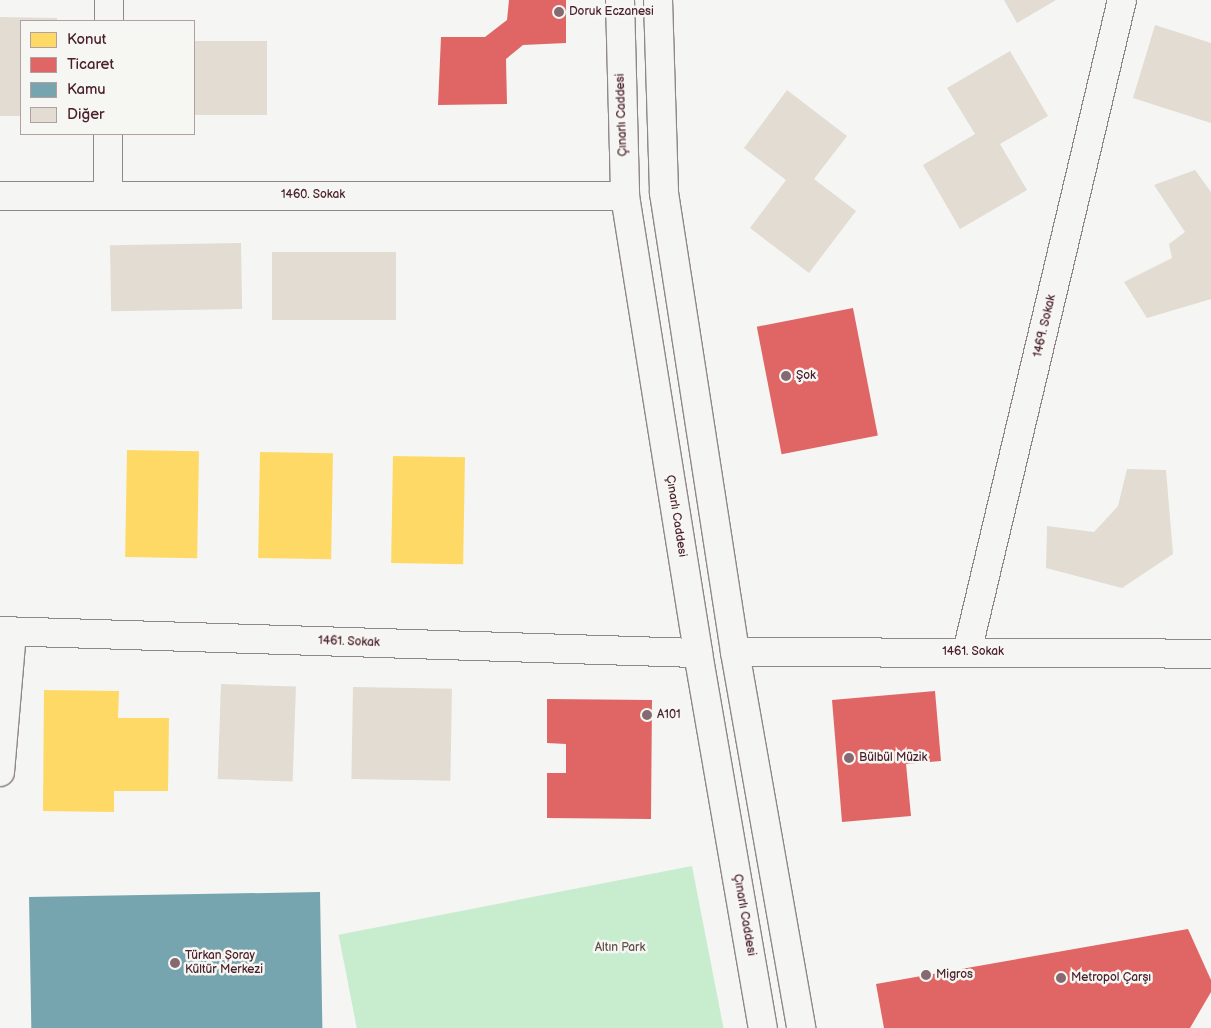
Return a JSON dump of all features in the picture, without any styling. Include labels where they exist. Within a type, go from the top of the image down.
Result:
[{"type":"street","points":[[109,0],[109,20]]},
{"type":"street","name":"Çınarlı Caddesi","points":[[620,0],[625,196],[698,653],[764,1028]]},
{"type":"street","points":[[658,0],[664,193],[735,652],[801,1028]]},
{"type":"street","name":"1469. Sokak","points":[[967,652],[1122,0]]},
{"type":"street","points":[[108,135],[108,194]]},
{"type":"street","name":"1460. Sokak","points":[[0,196],[108,194],[625,196]]},
{"type":"street","points":[[0,772],[6,631]]},
{"type":"street","name":"1461. Sokak","points":[[6,631],[698,653],[967,652],[1211,654]]},
{"type":"green space","name":"Altın Park","points":[[692,866],[723,1028],[357,1028],[339,935]]},
{"type":"building: Konut","points":[[127,450],[199,451],[197,558],[125,557]]},
{"type":"building: Konut","points":[[260,452],[333,453],[331,559],[258,558]]},
{"type":"building: Konut","points":[[393,456],[465,457],[463,564],[391,563]]},
{"type":"building: Konut","points":[[44,690],[119,691],[118,718],[169,718],[168,791],[114,791],[114,812],[43,811]]},
{"type":"building: Ticaret","points":[[509,0],[566,0],[566,43],[523,45],[506,59],[507,104],[438,105],[441,37],[485,37],[507,20]]},
{"type":"building: Ticaret","points":[[853,308],[878,436],[782,454],[757,327]]},
{"type":"building: Ticaret","points":[[935,691],[941,761],[906,764],[911,816],[842,822],[832,700]]},
{"type":"building: Ticaret","points":[[547,699],[652,700],[651,819],[547,818],[547,773],[566,773],[566,744],[547,743]]},
{"type":"building: Ticaret","name":"Metropol Çarşı","points":[[1188,929],[1211,980],[1211,992],[1190,1028],[884,1028],[876,984]]},
{"type":"building: Kamu","name":"Türkan Şoray Kültür Merkezi","points":[[320,892],[322,1028],[31,1028],[29,897]]},
{"type":"building: Diğer","points":[[1004,0],[1056,0],[1017,23]]},
{"type":"building: Diğer","points":[[0,17],[57,18],[57,20],[20,20],[20,116],[0,116]]},
{"type":"building: Diğer","points":[[1155,25],[1211,43],[1211,123],[1133,98]]},
{"type":"building: Diğer","points":[[195,41],[267,41],[267,115],[195,115]]},
{"type":"building: Diğer","points":[[1010,51],[1048,116],[1000,144],[1027,190],[960,229],[923,165],[975,134],[947,88]]},
{"type":"building: Diğer","points":[[787,90],[847,136],[814,179],[856,211],[809,273],[750,228],[786,180],[744,148]]},
{"type":"building: Diğer","points":[[1195,170],[1211,192],[1211,299],[1147,318],[1124,282],[1172,258],[1169,244],[1185,232],[1154,185]]},
{"type":"building: Diğer","points":[[241,243],[242,309],[111,311],[110,245]]},
{"type":"building: Diğer","points":[[272,252],[396,252],[396,320],[272,320]]},
{"type":"building: Diğer","points":[[1127,469],[1166,470],[1173,554],[1122,588],[1046,568],[1047,526],[1094,532],[1118,506]]},
{"type":"building: Diğer","points":[[221,684],[296,687],[293,782],[218,779]]},
{"type":"building: Diğer","points":[[353,687],[452,689],[450,781],[351,779]]},
{"type":"place","name":"Doruk Eczanesi","points":[[559,12]]},
{"type":"place","name":"Şok","points":[[786,376]]},
{"type":"place","name":"A101","points":[[647,715]]},
{"type":"place","name":"Bülbül Müzik","points":[[849,758]]},
{"type":"place","name":"Türkan Şoray Kültür Merkezi","points":[[175,963]]},
{"type":"place","name":"Migros","points":[[926,975]]},
{"type":"place","name":"Metropol Çarşı","points":[[1061,978]]}]
